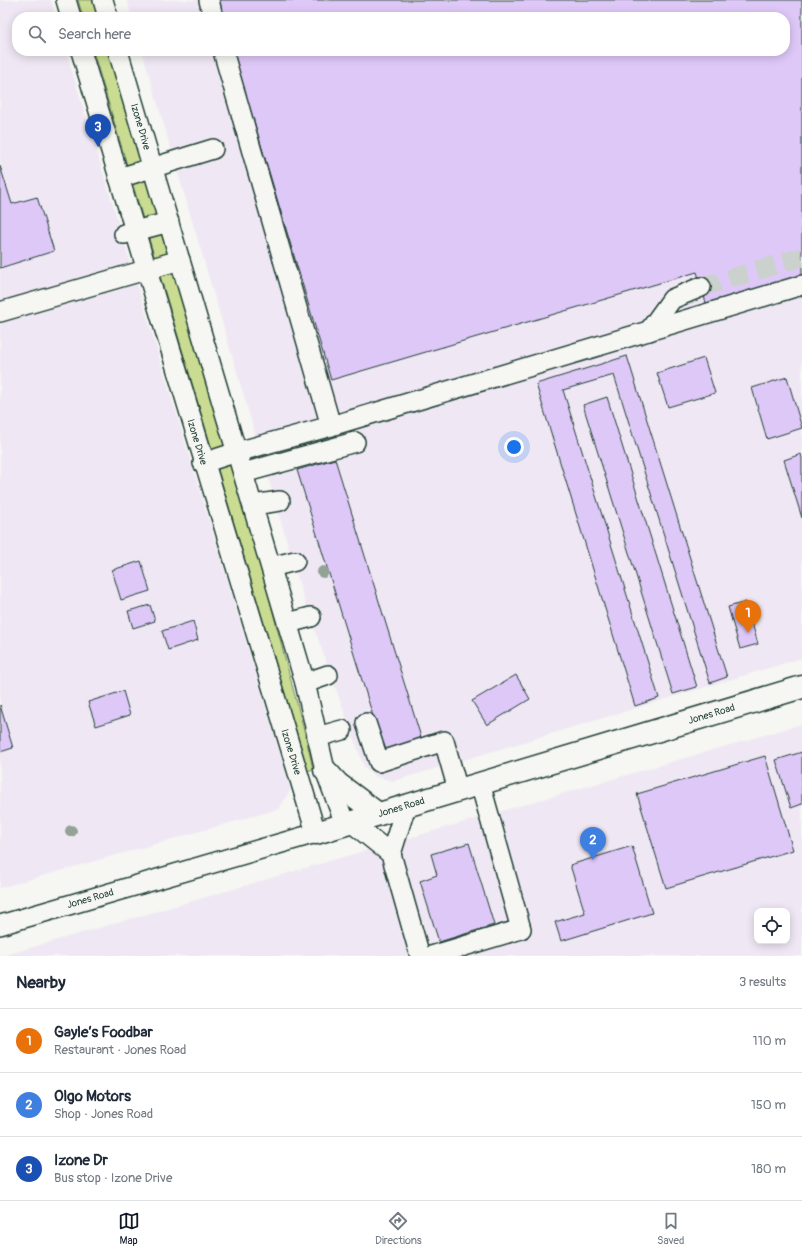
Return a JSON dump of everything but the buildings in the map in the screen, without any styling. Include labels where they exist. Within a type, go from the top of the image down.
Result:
[{"type":"main road","name":"Jones Road","points":[[316,833],[802,687]]},
{"type":"main road","points":[[325,770],[355,798],[378,814]]},
{"type":"street","points":[[66,0],[69,12]]},
{"type":"street","points":[[103,0],[107,12]]},
{"type":"street","points":[[208,0],[212,12]]},
{"type":"street","name":"Izone Drive","points":[[82,56],[92,105],[119,178],[129,232],[146,270],[203,463],[316,833]]},
{"type":"street","name":"Izone Drive","points":[[119,56],[288,623],[305,683],[325,770],[348,823]]},
{"type":"street","points":[[224,56],[331,426]]},
{"type":"street","points":[[119,178],[213,149]]},
{"type":"street","points":[[129,232],[169,222]]},
{"type":"street","points":[[0,312],[180,260]]},
{"type":"street","points":[[203,463],[802,285]]},
{"type":"street","points":[[649,330],[672,299],[701,287]]},
{"type":"street","points":[[243,474],[355,442]]},
{"type":"street","points":[[252,505],[280,501]]},
{"type":"street","points":[[271,567],[295,561]]},
{"type":"street","points":[[288,623],[311,617]]},
{"type":"street","points":[[305,683],[328,675]]},
{"type":"street","points":[[366,723],[379,762],[444,741],[458,790]]},
{"type":"street","points":[[317,737],[342,730]]},
{"type":"street","points":[[431,956],[521,929],[480,783]]},
{"type":"street","points":[[406,806],[391,854],[420,956]]},
{"type":"street","points":[[348,823],[391,854]]},
{"type":"street","name":"Jones Road","points":[[0,925],[316,833]]},
{"type":"shaded area","points":[[0,0],[51,0],[55,12],[12,12],[12,56],[68,56],[291,789],[279,809],[0,888]]},
{"type":"shaded area","points":[[127,0],[802,0],[802,658],[394,781],[376,777],[364,767],[305,603],[143,56],[790,56],[790,12],[131,12]]},
{"type":"shaded area","points":[[802,724],[802,956],[2,956]]},
{"type":"green space","points":[[78,0],[94,0],[98,12],[82,12]]},
{"type":"green space","points":[[94,56],[110,56],[245,506],[306,738],[313,769],[308,771]]},
{"type":"tunnel","points":[[701,287],[802,257]]},
{"type":"place","name":"Izone Dr","points":[[98,147]]},
{"type":"place","name":"Gayle’s Foodbar","points":[[748,633]]},
{"type":"place","name":"Olgo Motors","points":[[593,860]]}]
